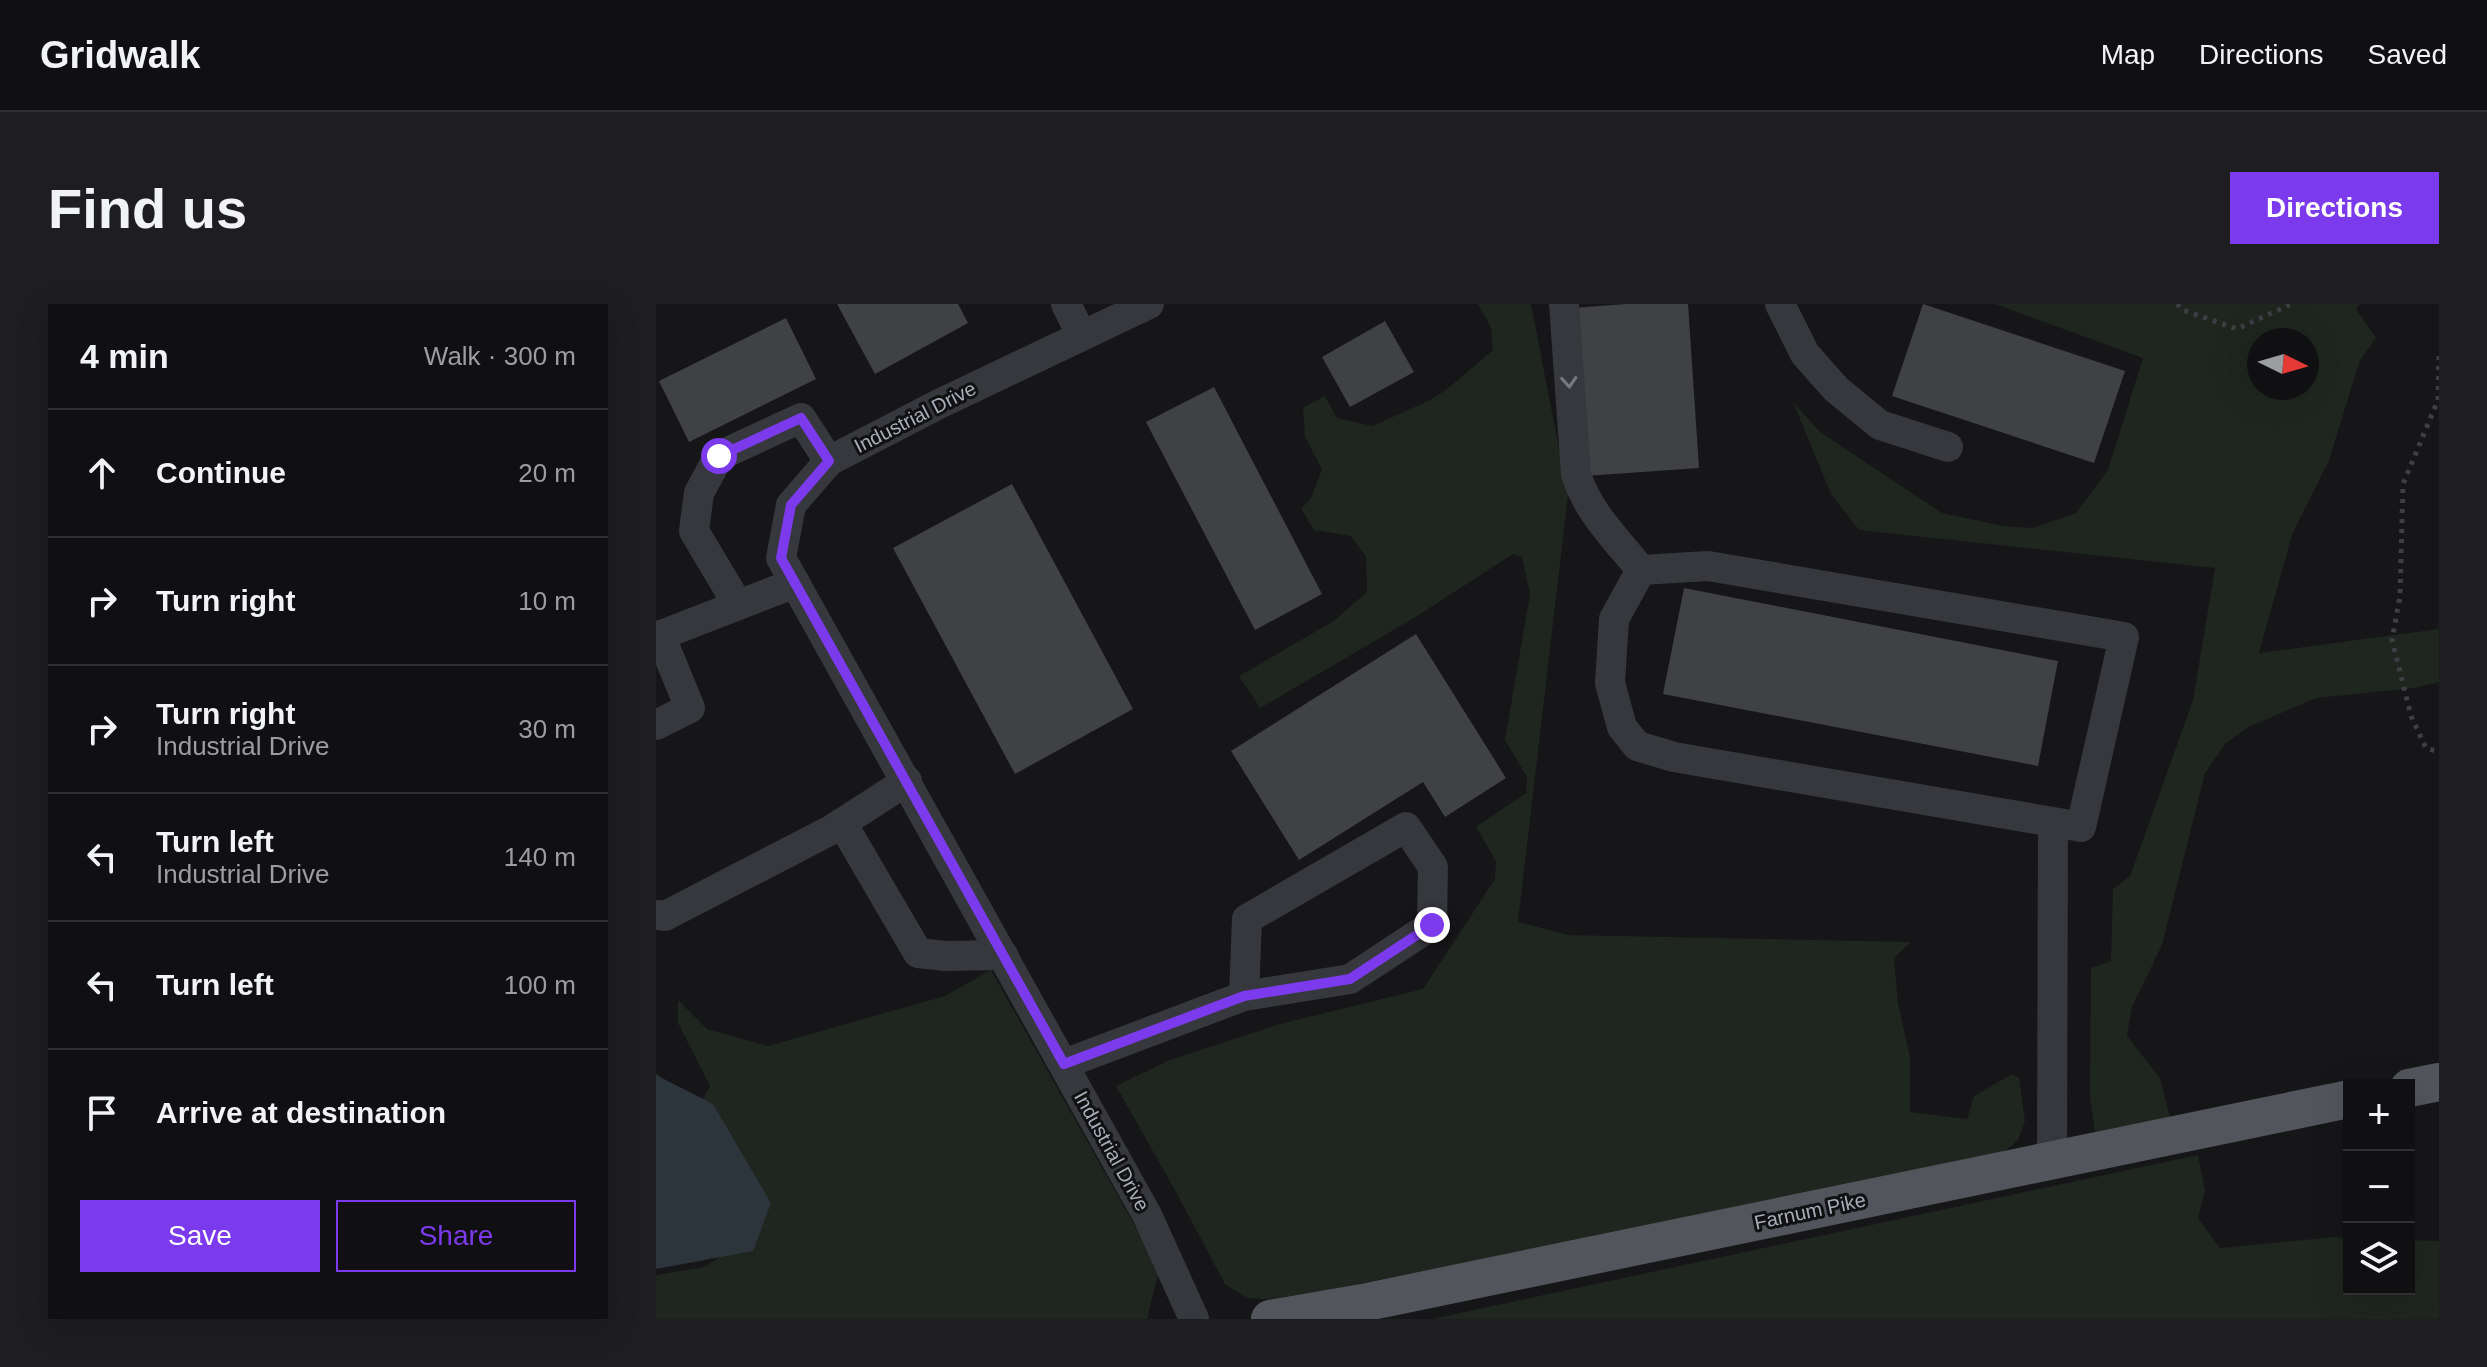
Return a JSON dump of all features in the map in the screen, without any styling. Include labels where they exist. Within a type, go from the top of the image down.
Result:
[{"type":"main road","points":[[2415,1087],[2439,1082]]},
{"type":"main road","name":"Farnum Pike","points":[[1270,1319],[1362,1303],[2343,1100]]},
{"type":"street","points":[[1066,304],[1082,336]]},
{"type":"street","name":"Industrial Drive","points":[[1149,304],[939,404],[829,461],[791,505],[781,558],[1147,1215],[1194,1319]]},
{"type":"street","points":[[1564,304],[1576,474],[1590,505],[1641,570]]},
{"type":"street","points":[[1780,304],[1805,354],[1836,389],[1880,425],[1948,447]]},
{"type":"street","points":[[738,605],[694,531],[699,493],[719,456],[801,418],[829,461]]},
{"type":"street","points":[[1708,566],[2124,637],[2081,827],[1674,757],[1637,746],[1622,727],[1610,683],[1614,619],[1641,570],[1708,566]]},
{"type":"street","points":[[656,725],[690,708],[658,636],[795,583]]},
{"type":"street","points":[[656,915],[665,916],[842,823],[907,781]]},
{"type":"street","points":[[2052,1160],[2053,822]]},
{"type":"street","points":[[842,823],[918,953],[1003,955]]},
{"type":"street","points":[[1064,1064],[1244,996],[1350,979],[1432,925],[1433,867],[1406,827],[1247,919],[1244,996]]},
{"type":"path","points":[[2177,304],[2183,310],[2237,329],[2291,304]]},
{"type":"path","points":[[2439,356],[2438,400],[2403,484],[2400,596],[2392,640],[2411,716],[2426,748],[2439,752]]},
{"type":"shaded area","points":[[1478,304],[1531,304],[1568,495],[1518,922],[1568,935],[1911,942],[1894,958],[1898,1003],[1910,1057],[1910,1112],[1967,1119],[1974,1096],[2012,1074],[2019,1078],[2025,1121],[2018,1140],[1998,1157],[1277,1300],[1247,1298],[1225,1284],[1116,1086],[1167,1061],[1280,1024],[1423,989],[1495,879],[1496,861],[1476,827],[1526,793],[1527,777],[1505,740],[1530,594],[1522,557],[1513,554],[1414,618],[1260,708],[1239,676],[1334,621],[1367,592],[1366,557],[1351,536],[1314,530],[1301,509],[1311,498],[1322,469],[1305,437],[1303,408],[1325,396],[1337,418],[1372,426],[1428,401],[1446,390],[1493,350],[1491,328]]},
{"type":"shaded area","points":[[1995,304],[2359,304],[2356,309],[2376,338],[2360,360],[2329,460],[2292,535],[2259,653],[2439,629],[2439,682],[2414,688],[2316,698],[2248,727],[2225,744],[2205,773],[2162,945],[2132,1007],[2127,1036],[2160,1078],[2170,1117],[2095,1132],[2090,1097],[2091,968],[2111,961],[2113,889],[2130,876],[2193,700],[2215,568],[1859,530],[1831,494],[1793,402],[1820,432],[1942,513],[2003,526],[2033,528],[2076,513],[2108,470],[2143,358]]},
{"type":"shaded area","points":[[991,970],[1136,1228],[1158,1275],[1147,1319],[656,1319],[656,1275],[704,1267],[727,1252],[656,1122],[656,1072],[684,1103],[699,1106],[710,1086],[678,1023],[678,1000],[707,1029],[768,1046],[945,996]]},
{"type":"shaded area","points":[[656,1075],[713,1104],[771,1203],[753,1251],[656,1269]]},
{"type":"shaded area","points":[[2198,1155],[2205,1191],[2198,1218],[2220,1248],[2343,1238],[2343,1295],[2415,1295],[2415,1240],[2439,1241],[2439,1319],[1432,1319]]},
{"type":"building","points":[[837,304],[958,304],[968,323],[875,374]]},
{"type":"building","points":[[1688,304],[1699,468],[1585,476],[1573,308]]},
{"type":"building","points":[[1923,304],[2125,371],[2094,463],[1892,396]]},
{"type":"building","points":[[786,318],[816,379],[689,442],[659,381]]},
{"type":"building","points":[[1385,321],[1414,372],[1350,407],[1322,357]]},
{"type":"building","points":[[1214,387],[1322,594],[1255,630],[1146,422]]},
{"type":"building","points":[[1012,484],[1133,709],[1015,774],[893,548]]},
{"type":"building","points":[[1684,588],[2058,661],[2038,766],[1663,694]]},
{"type":"building","points":[[1416,634],[1506,778],[1445,817],[1423,782],[1299,860],[1231,751]]},
{"type":"route","points":[[719,456],[801,418],[829,461],[791,505],[781,558],[1064,1064],[1244,996],[1350,979],[1432,925]]}]
